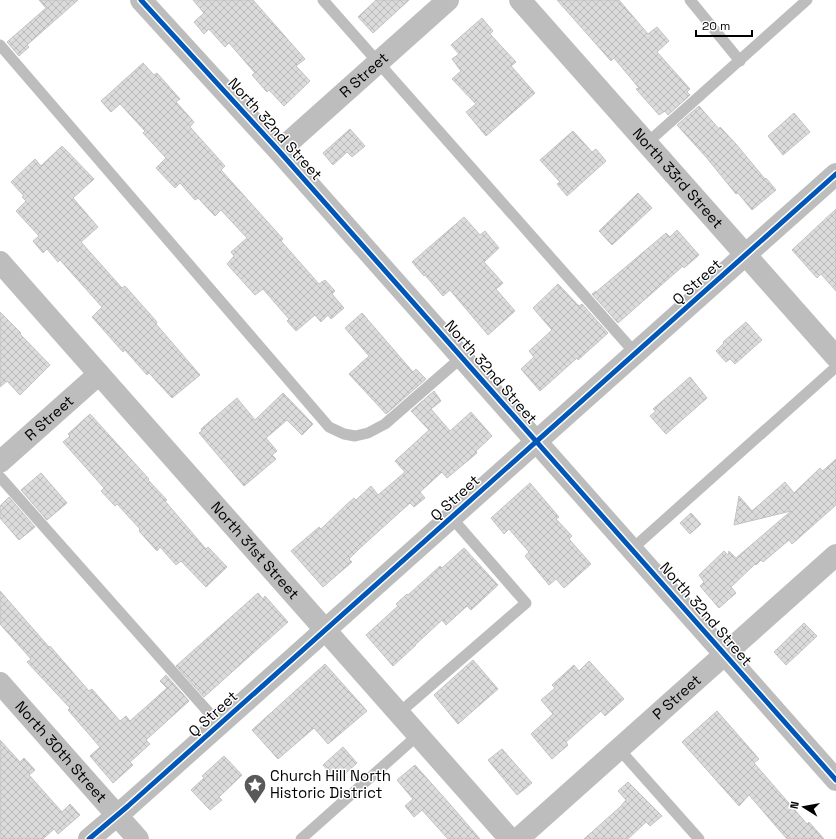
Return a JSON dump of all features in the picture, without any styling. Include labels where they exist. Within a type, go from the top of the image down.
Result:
[{"type":"street","name":"North 32nd Street","points":[[141,0],[279,151],[836,780]]},
{"type":"street","name":"R Street","points":[[279,151],[448,0]]},
{"type":"street","name":"North 33rd Street","points":[[520,0],[836,357]]},
{"type":"street","name":"Q Street","points":[[89,839],[117,816],[836,174]]},
{"type":"street","name":"North 31st Street","points":[[0,262],[510,839]]},
{"type":"street","name":"R Street","points":[[0,462],[99,374]]},
{"type":"street","name":"P Street","points":[[518,839],[836,555]]},
{"type":"street","name":"North 30th Street","points":[[0,683],[138,839]]},
{"type":"lane","points":[[323,0],[635,353]]},
{"type":"lane","points":[[690,0],[740,60]]},
{"type":"lane","points":[[647,143],[807,0]]},
{"type":"lane","points":[[0,45],[329,427],[344,434],[355,436],[368,433],[385,424],[462,357]]},
{"type":"lane","points":[[632,549],[836,367]]},
{"type":"lane","points":[[0,477],[219,724]]},
{"type":"lane","points":[[399,713],[526,603],[451,517]]},
{"type":"lane","points":[[302,839],[418,735]]},
{"type":"lane","points":[[619,749],[698,839]]},
{"type":"building","points":[[39,0],[78,0],[27,45],[29,47],[19,56],[7,42],[46,8]]},
{"type":"building","points":[[193,0],[253,0],[305,59],[296,66],[310,81],[284,106],[269,90],[267,92],[252,75],[255,73],[229,43],[225,47],[209,29],[204,34],[194,22],[204,13]]},
{"type":"building","points":[[376,0],[409,0],[373,33],[358,17]]},
{"type":"building","points":[[557,0],[619,0],[648,34],[657,27],[669,41],[657,52],[690,89],[687,92],[690,95],[668,115],[665,111],[659,115],[636,89],[639,88],[614,58],[611,61]]},
{"type":"building","points":[[482,18],[493,31],[490,34],[516,62],[511,66],[535,93],[486,136],[466,112],[476,104],[452,79],[461,71],[452,59],[459,54],[451,45]]},
{"type":"building","points":[[143,63],[154,75],[157,73],[180,99],[176,102],[194,122],[190,127],[225,166],[221,170],[283,239],[281,241],[319,284],[325,280],[335,291],[332,294],[344,308],[331,319],[328,315],[321,322],[315,315],[296,331],[287,321],[289,319],[263,289],[255,295],[227,264],[234,256],[231,252],[247,238],[221,210],[215,216],[198,198],[195,200],[180,183],[175,188],[156,168],[166,158],[143,133],[145,131],[120,104],[111,112],[101,101]]},
{"type":"building","points":[[699,106],[719,129],[720,127],[736,144],[776,190],[752,210],[738,193],[736,194],[706,157],[677,125]]},
{"type":"building","points":[[794,113],[810,132],[783,155],[768,136]]},
{"type":"building","points":[[350,129],[365,146],[352,157],[347,152],[333,165],[323,153]]},
{"type":"building","points":[[573,131],[592,152],[596,149],[606,161],[567,196],[557,184],[560,182],[540,160]]},
{"type":"building","points":[[62,146],[94,179],[73,198],[98,227],[81,242],[122,288],[125,286],[157,322],[156,324],[200,375],[172,398],[149,373],[147,375],[125,350],[123,352],[92,317],[102,307],[60,260],[58,262],[47,249],[43,253],[33,241],[39,236],[16,211],[26,201],[22,197],[24,196],[11,182],[35,159],[41,166]]},
{"type":"building","points":[[638,193],[652,208],[612,245],[599,231]]},
{"type":"building","points":[[836,209],[836,291],[821,274],[817,278],[792,250]]},
{"type":"building","points":[[464,217],[480,235],[485,231],[499,248],[484,262],[503,283],[496,289],[515,311],[488,335],[450,290],[443,296],[412,262]]},
{"type":"building","points":[[677,230],[699,255],[684,268],[683,266],[618,323],[592,294],[666,233],[670,237]]},
{"type":"building","points":[[558,284],[579,306],[582,304],[608,333],[540,391],[521,369],[534,357],[529,351],[552,330],[533,308]]},
{"type":"building","points":[[0,312],[50,365],[20,395],[7,381],[0,387]]},
{"type":"building","points":[[362,313],[413,372],[416,369],[426,379],[386,414],[349,374],[369,356],[345,328]]},
{"type":"building","points":[[746,322],[762,340],[735,364],[730,359],[726,362],[716,351],[724,343],[723,342]]},
{"type":"building","points":[[690,377],[707,398],[666,434],[650,416],[656,411],[653,409]]},
{"type":"building","points":[[434,391],[441,401],[431,409],[450,431],[471,412],[492,436],[476,451],[477,453],[447,478],[442,472],[420,492],[425,498],[414,507],[410,503],[360,548],[349,559],[352,562],[323,587],[291,551],[319,527],[321,529],[354,498],[356,500],[371,486],[378,495],[405,472],[395,461],[429,430],[411,411]]},
{"type":"building","points":[[283,393],[313,424],[302,435],[287,420],[266,438],[277,451],[272,455],[276,459],[244,486],[199,433],[202,431],[201,429],[237,398],[255,420]]},
{"type":"building","points":[[90,414],[149,479],[148,480],[167,500],[165,501],[206,549],[208,547],[227,567],[206,587],[181,561],[176,565],[160,547],[157,551],[139,531],[140,529],[117,504],[115,506],[101,491],[104,488],[63,442],[70,436],[68,434]]},
{"type":"building","points":[[836,459],[836,505],[792,544],[789,540],[763,562],[761,560],[756,565],[755,564],[731,587],[736,593],[719,608],[700,586],[704,582],[699,575],[724,551],[728,555],[729,551],[736,558],[791,511],[734,525],[739,496],[752,511],[785,482],[794,493],[820,468],[822,471]]},
{"type":"building","points":[[41,473],[67,503],[47,520],[21,490]]},
{"type":"building","points":[[530,483],[559,517],[556,519],[572,536],[569,539],[591,564],[564,588],[556,579],[549,585],[525,556],[529,552],[509,529],[504,534],[491,518]]},
{"type":"building","points":[[9,497],[35,527],[19,540],[0,518],[0,506]]},
{"type":"building","points":[[691,513],[701,524],[690,534],[680,523]]},
{"type":"building","points":[[464,548],[498,585],[471,610],[467,606],[446,625],[442,620],[393,666],[366,635],[398,606],[396,604],[407,594],[408,595],[440,566],[442,568]]},
{"type":"building","points":[[0,591],[89,691],[92,689],[120,721],[126,716],[130,721],[167,688],[160,681],[166,675],[189,701],[146,740],[150,744],[130,762],[133,765],[113,783],[90,756],[100,747],[68,710],[70,708],[27,662],[31,659],[0,624]]},
{"type":"building","points":[[258,593],[263,599],[265,596],[288,622],[204,697],[176,666]]},
{"type":"building","points":[[804,623],[817,636],[786,665],[774,652]]},
{"type":"building","points":[[473,660],[498,689],[458,724],[434,695]]},
{"type":"building","points":[[589,661],[624,699],[605,716],[601,711],[566,742],[568,745],[552,759],[531,734],[553,714],[541,700],[555,688],[552,685],[574,665],[579,671]]},
{"type":"building","points":[[325,664],[367,711],[328,744],[314,728],[278,759],[252,730]]},
{"type":"building","points":[[717,711],[759,759],[754,763],[807,824],[809,822],[824,839],[787,839],[749,795],[739,806],[682,742]]},
{"type":"building","points":[[0,740],[20,762],[24,758],[35,770],[29,775],[62,812],[70,804],[80,815],[58,834],[54,829],[43,839],[0,839]]},
{"type":"building","points":[[343,747],[357,763],[337,781],[323,765]]},
{"type":"building","points":[[502,749],[532,783],[517,795],[488,760]]},
{"type":"building","points":[[224,756],[242,775],[219,797],[222,800],[210,810],[191,790],[204,778],[202,776]]},
{"type":"building","points":[[415,765],[480,839],[448,839],[422,810],[414,817],[405,806],[413,799],[397,780]]},
{"type":"building","points":[[628,782],[662,816],[650,826],[646,822],[628,839],[584,839],[626,800],[618,791]]},
{"type":"cycle path","points":[[141,0],[279,151],[836,780]]},
{"type":"cycle path","points":[[89,839],[128,806],[836,174]]},
{"type":"place","name":"Church Hill North Historic District","points":[[255,804]]}]
